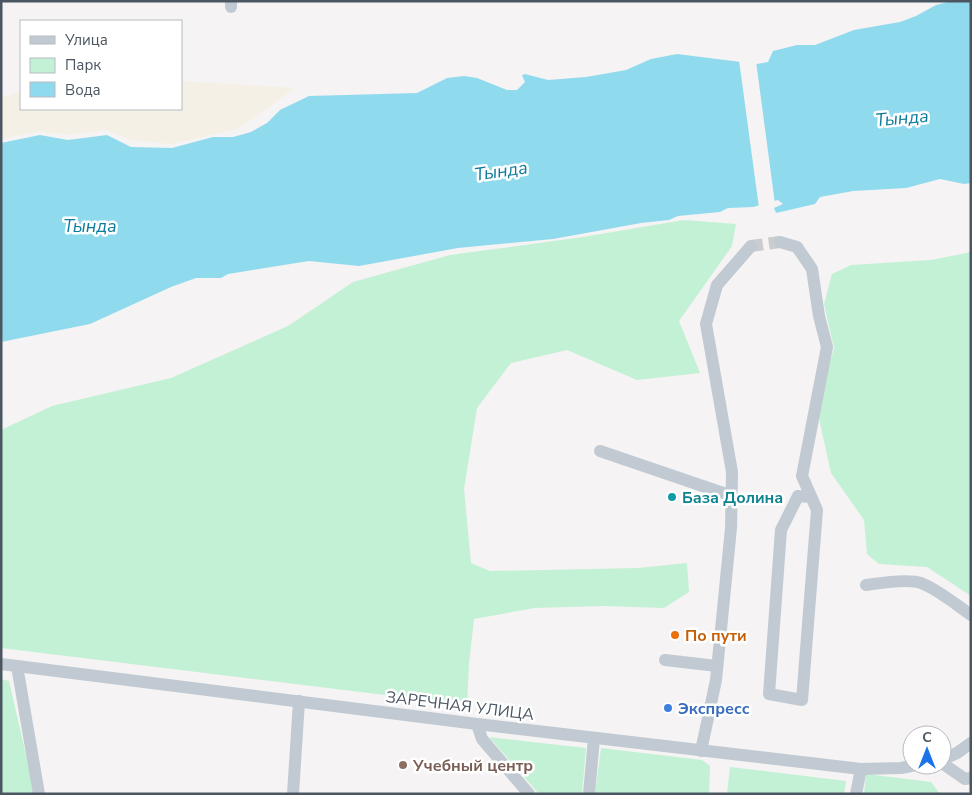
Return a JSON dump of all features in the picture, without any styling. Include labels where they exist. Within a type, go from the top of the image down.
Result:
[{"type":"street","points":[[780,242],[797,247],[812,269],[819,316],[828,347],[802,476],[818,510],[802,700],[769,694],[782,530],[798,496],[811,497]]},
{"type":"street","points":[[701,751],[717,666],[731,528],[732,496],[732,472],[706,324],[717,285],[750,246]]},
{"type":"street","points":[[600,451],[732,496]]},
{"type":"street","points":[[866,585],[883,582],[919,582],[938,592],[971,615]]},
{"type":"street","points":[[665,660],[717,666]]},
{"type":"street","name":"ЗАРЕЧНАЯ УЛИЦА","points":[[1,664],[861,770],[902,768]]},
{"type":"street","points":[[17,666],[38,794]]},
{"type":"street","points":[[293,794],[299,701]]},
{"type":"street","points":[[477,724],[482,739],[529,794]]},
{"type":"street","points":[[589,794],[594,738]]},
{"type":"street","points":[[952,756],[971,743]]},
{"type":"street","points":[[952,769],[964,779],[971,778]]},
{"type":"street","points":[[856,794],[861,770]]},
{"type":"green space","points":[[684,220],[736,224],[732,246],[679,321],[700,373],[637,380],[567,350],[511,363],[477,408],[464,489],[471,563],[490,571],[638,568],[687,563],[689,592],[664,608],[605,606],[534,608],[474,619],[467,705],[1,648],[1,430],[52,406],[171,378],[288,326],[353,282],[450,255],[583,237]]},
{"type":"green space","points":[[971,252],[971,596],[927,567],[879,564],[867,554],[864,520],[831,473],[817,409],[834,348],[824,304],[832,274],[851,265],[931,260]]},
{"type":"green space","points":[[1,679],[9,681],[35,794],[1,794]]},
{"type":"green space","points":[[489,737],[586,748],[582,794],[539,794]]},
{"type":"green space","points":[[601,748],[702,760],[710,766],[709,794],[595,794]]},
{"type":"green space","points":[[730,767],[846,781],[844,794],[727,794]]},
{"type":"green space","points":[[866,774],[931,782],[940,794],[864,794]]},
{"type":"sand","points":[[182,81],[294,88],[237,129],[171,144],[132,140],[105,130],[68,135],[40,131],[1,139],[1,98],[20,92],[20,110],[182,110]]},
{"type":"water","name":"Тында","points":[[952,1],[971,1],[971,183],[964,184],[940,179],[906,188],[853,191],[820,197],[815,204],[776,213],[774,208],[783,204],[778,200],[753,207],[728,208],[720,212],[678,216],[669,220],[641,223],[553,239],[458,248],[359,266],[309,261],[228,274],[221,278],[196,278],[171,287],[90,324],[1,342],[1,143],[40,135],[68,140],[107,135],[131,147],[172,148],[213,137],[233,137],[251,132],[267,123],[280,110],[309,96],[417,93],[447,78],[464,76],[477,78],[507,90],[517,90],[525,82],[522,75],[525,74],[548,80],[586,77],[626,70],[651,59],[677,54],[757,64],[768,62],[773,51],[797,45],[815,45],[854,30],[900,22],[936,5]]},
{"type":"pier","points":[[739,60],[756,61],[775,204],[759,208]]},
{"type":"tunnel","points":[[751,246],[780,242]]},
{"type":"place","name":"База Долина","points":[[672,497]]},
{"type":"place","name":"По пути","points":[[675,635]]},
{"type":"place","name":"Экспресс","points":[[668,708]]},
{"type":"place","name":"Учебный центр","points":[[403,765]]}]
